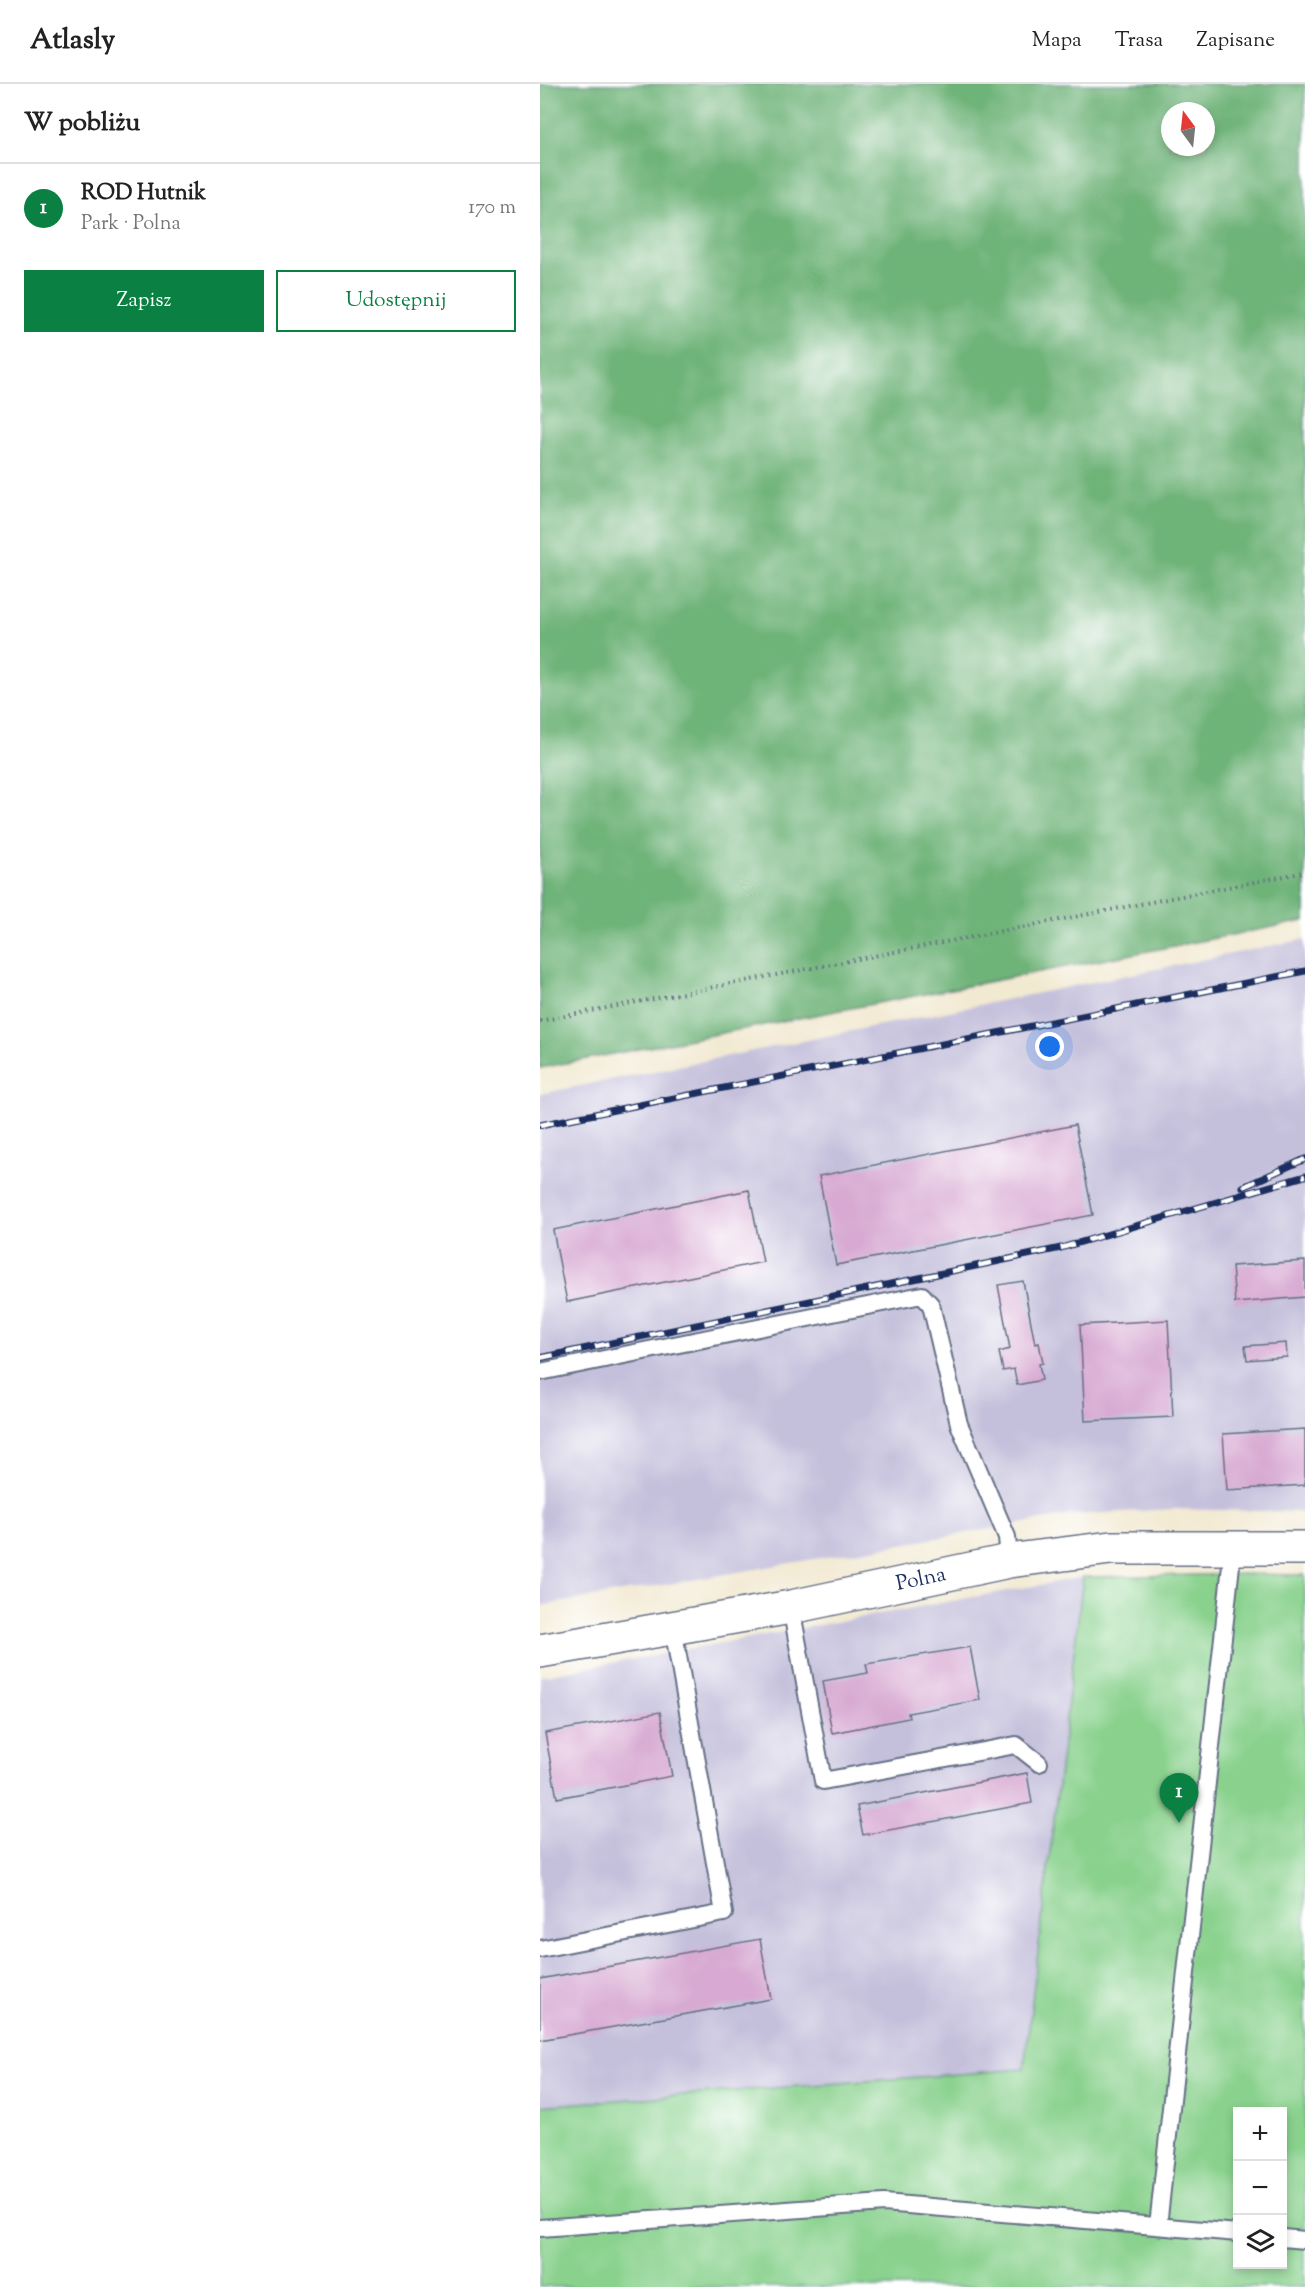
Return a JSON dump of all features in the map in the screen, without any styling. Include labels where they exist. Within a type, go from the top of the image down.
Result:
[{"type":"street","name":"Polna","points":[[540,1651],[791,1607],[1010,1561],[1111,1548],[1305,1548]]},
{"type":"lane","points":[[540,1372],[922,1295],[931,1305],[959,1424],[1007,1537],[1010,1561]]},
{"type":"lane","points":[[1158,2226],[1233,1547]]},
{"type":"lane","points":[[791,1607],[824,1781],[1016,1745],[1039,1762]]},
{"type":"lane","points":[[540,1949],[724,1913],[673,1628]]},
{"type":"lane","points":[[540,2228],[884,2203],[1233,2234]]},
{"type":"lane","points":[[1287,2238],[1305,2240]]},
{"type":"path","points":[[540,1021],[1305,872]]},
{"type":"shaded area","points":[[1305,939],[1305,1512],[1173,1509],[1071,1515],[540,1606],[540,1094]]},
{"type":"shaded area","points":[[1083,1577],[1024,2069],[540,2106],[540,1676]]},
{"type":"green space","points":[[540,84],[1305,84],[1305,921],[540,1068]]},
{"type":"green space","points":[[1305,1575],[1305,2287],[540,2287],[540,2106],[1024,2069],[1083,1577]]},
{"type":"building","points":[[1075,1125],[1093,1215],[836,1265],[819,1176]]},
{"type":"building","points":[[749,1190],[763,1262],[567,1302],[553,1230]]},
{"type":"building","points":[[1305,1261],[1305,1297],[1235,1303],[1232,1266]]},
{"type":"building","points":[[1023,1281],[1035,1344],[1039,1343],[1043,1363],[1039,1364],[1042,1380],[1017,1385],[1014,1369],[1003,1371],[999,1352],[1010,1349],[998,1285]]},
{"type":"building","points":[[1168,1320],[1173,1417],[1085,1421],[1080,1325]]},
{"type":"building","points":[[1286,1343],[1287,1357],[1247,1360],[1245,1346]]},
{"type":"building","points":[[1305,1429],[1305,1485],[1227,1490],[1223,1434]]},
{"type":"building","points":[[970,1647],[980,1700],[908,1713],[909,1718],[832,1733],[823,1681],[868,1673],[866,1664]]},
{"type":"building","points":[[660,1712],[672,1776],[557,1798],[545,1733]]},
{"type":"building","points":[[1027,1773],[1032,1803],[863,1835],[857,1806]]},
{"type":"building","points":[[760,1939],[771,1999],[540,2040],[540,1979]]},
{"type":"railway","points":[[540,1125],[1305,971]]},
{"type":"railway","points":[[1243,1187],[1305,1159]]},
{"type":"railway","points":[[540,1358],[1061,1248],[1305,1176]]},
{"type":"place","name":"ROD Hutnik","points":[[1179,1823]]}]
